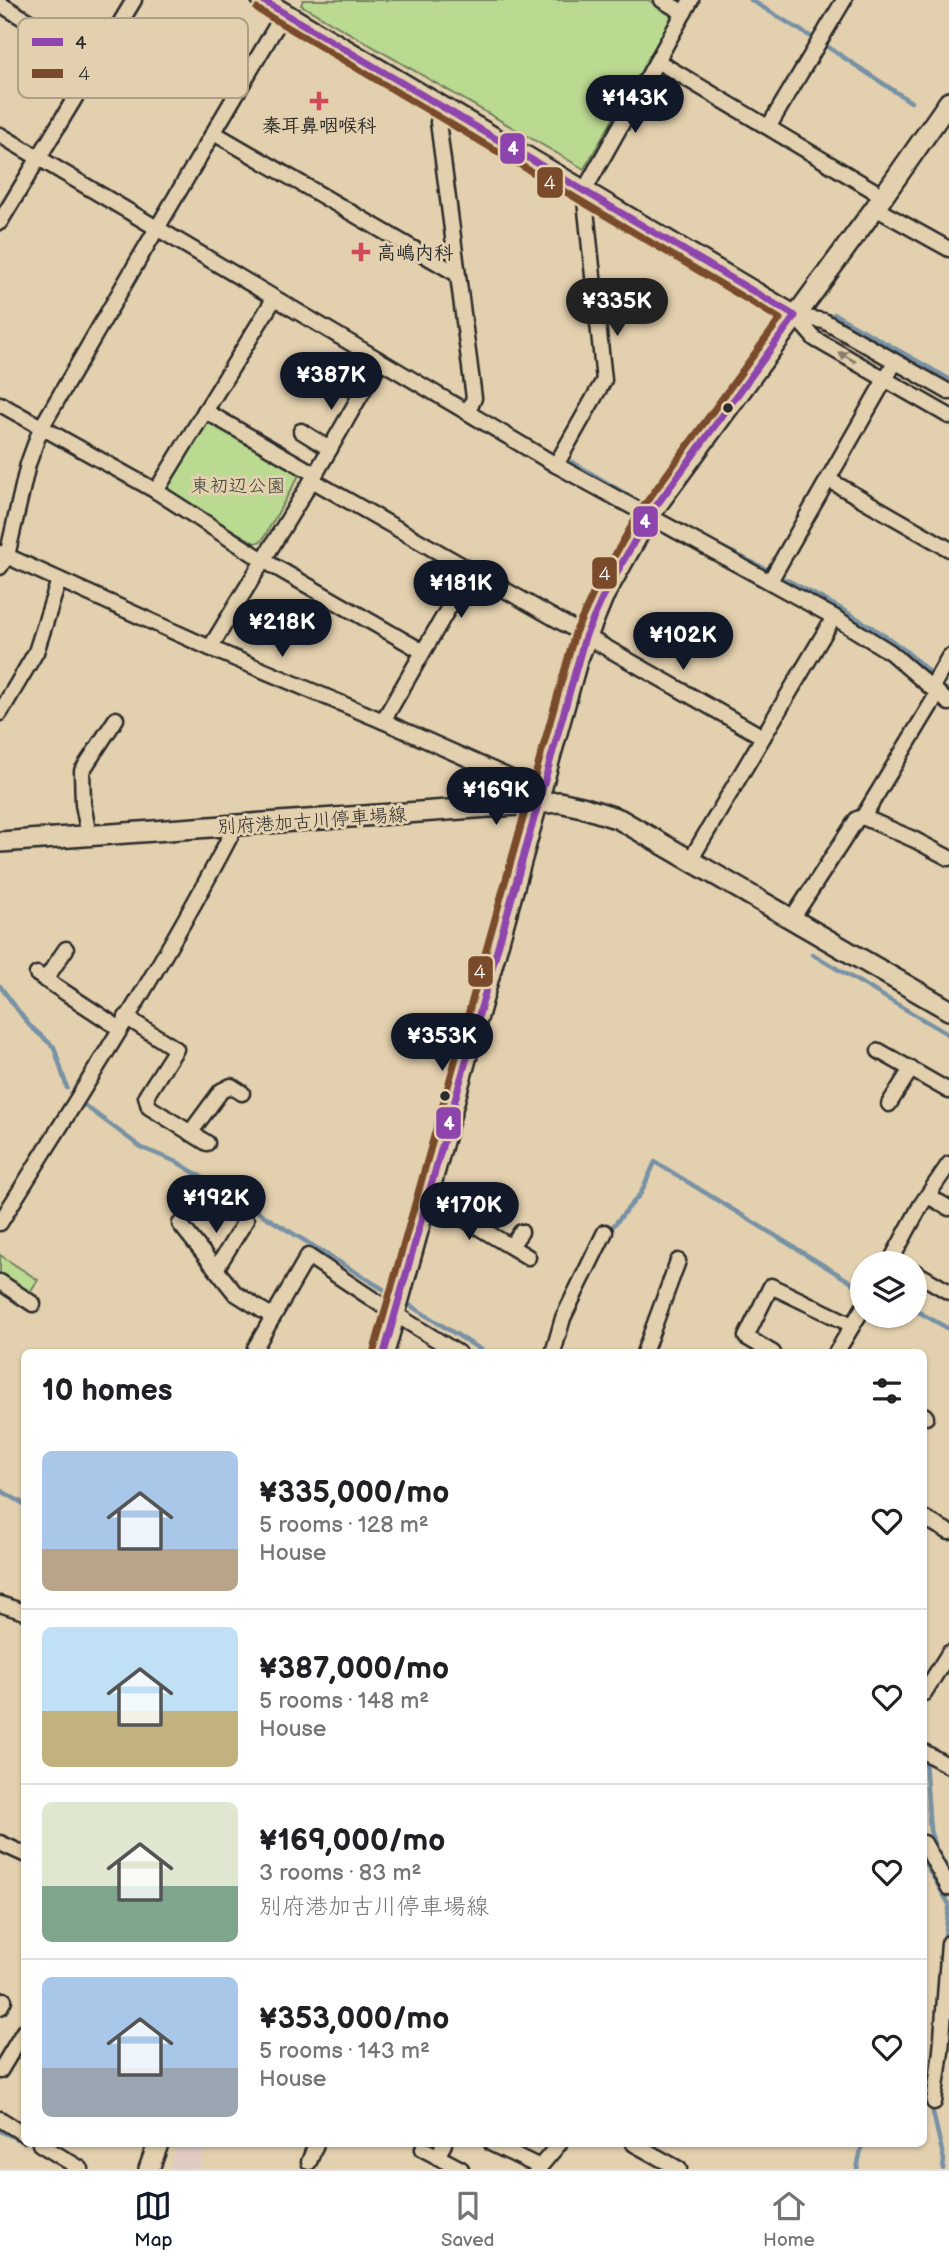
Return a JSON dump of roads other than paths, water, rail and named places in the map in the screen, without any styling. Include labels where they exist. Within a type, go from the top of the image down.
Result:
[{"type":"street","points":[[123,18],[134,0]]},
{"type":"street","points":[[262,0],[288,7],[444,109],[795,316],[815,338],[949,416]]},
{"type":"street","points":[[556,465],[604,380],[584,191],[687,6],[662,0]]},
{"type":"street","points":[[769,126],[844,0]]},
{"type":"street","points":[[0,4],[23,18]]},
{"type":"street","points":[[248,76],[288,7]]},
{"type":"street","points":[[657,61],[769,126],[949,248]]},
{"type":"street","points":[[0,222],[75,98]]},
{"type":"street","points":[[235,98],[156,227],[41,428],[28,464],[2,558],[60,580],[511,778],[538,803]]},
{"type":"street","points":[[385,1349],[585,637],[603,597],[648,517],[949,102]]},
{"type":"street","points":[[444,109],[438,122],[474,398],[468,412]]},
{"type":"street","points":[[214,134],[457,274]]},
{"type":"street","points":[[0,135],[556,465],[834,617],[890,652],[940,694]]},
{"type":"street","points":[[156,491],[274,299]]},
{"type":"street","points":[[795,316],[824,321],[949,392]]},
{"type":"street","points":[[210,648],[314,477],[380,361]]},
{"type":"street","points":[[770,581],[895,362]]},
{"type":"street","points":[[0,404],[156,491],[263,561],[422,651]]},
{"type":"street","points":[[205,411],[470,571],[763,737]]},
{"type":"street","points":[[301,431],[330,449]]},
{"type":"street","points":[[829,480],[949,549]]},
{"type":"street","points":[[383,721],[470,571]]},
{"type":"street","points":[[0,713],[36,652],[60,580]]},
{"type":"street","points":[[691,859],[834,617]]},
{"type":"street","points":[[792,919],[857,819],[863,817],[940,694],[949,657]]},
{"type":"street","points":[[89,836],[83,804],[82,771],[115,728]]},
{"type":"street","name":"別府港加古川停車場線","points":[[0,842],[559,802],[620,819],[949,1010]]},
{"type":"street","points":[[863,817],[949,858]]},
{"type":"street","points":[[0,1223],[202,890],[236,825]]},
{"type":"street","points":[[66,949],[41,977],[122,1023],[176,1049],[146,1096],[149,1107],[206,1143]]},
{"type":"street","points":[[879,1051],[949,1091]]},
{"type":"street","points":[[888,1104],[911,1069]]},
{"type":"street","points":[[190,1133],[221,1091],[231,1086],[242,1093]]},
{"type":"street","points":[[900,1251],[928,1196],[949,1164]]},
{"type":"street","points":[[928,1196],[949,1208]]},
{"type":"street","points":[[428,1197],[528,1257]]},
{"type":"street","points":[[216,1269],[246,1220]]},
{"type":"street","points":[[180,1224],[235,1293],[273,1317]]},
{"type":"street","points":[[510,1246],[521,1232]]},
{"type":"street","points":[[554,1349],[564,1318],[605,1232]]},
{"type":"street","points":[[255,1348],[308,1255],[452,1349]]},
{"type":"street","points":[[645,1349],[678,1261]]},
{"type":"street","points":[[927,1279],[949,1293]]},
{"type":"street","points":[[0,1282],[33,1304]]},
{"type":"street","points":[[766,1349],[746,1337],[771,1286],[850,1324]]},
{"type":"street","points":[[838,1349],[850,1328]]},
{"type":"street","points":[[927,1520],[949,1532]]},
{"type":"street","points":[[0,1605],[21,1611]]},
{"type":"street","points":[[927,1688],[949,1653]]},
{"type":"street","points":[[927,1754],[949,1766]]},
{"type":"street","points":[[0,1843],[21,1853]]},
{"type":"street","points":[[927,1848],[949,1888]]},
{"type":"street","points":[[934,2102],[944,2073],[949,1943]]},
{"type":"street","points":[[0,2071],[21,2036]]},
{"type":"street","points":[[0,2119],[21,2132]]},
{"type":"street","points":[[42,2147],[54,2161],[81,2169]]},
{"type":"street","points":[[149,2169],[157,2147]]},
{"type":"street","points":[[309,2162],[315,2147]]},
{"type":"street","points":[[498,2147],[539,2168],[556,2147]]},
{"type":"street","points":[[639,2147],[678,2169]]},
{"type":"street","points":[[423,2149],[440,2150],[461,2169]]},
{"type":"waterway","points":[[751,0],[813,38]]},
{"type":"waterway","points":[[825,45],[911,102]]},
{"type":"waterway","points":[[834,314],[949,379]]},
{"type":"waterway","points":[[572,462],[636,500]]},
{"type":"waterway","points":[[707,540],[766,569]]},
{"type":"waterway","points":[[785,579],[888,638],[914,658],[949,692]]},
{"type":"waterway","points":[[812,954],[949,1035]]},
{"type":"waterway","points":[[0,986],[29,1025],[54,1047],[67,1088]]},
{"type":"waterway","points":[[84,1105],[142,1148],[177,1162],[396,1297]]},
{"type":"waterway","points":[[609,1231],[641,1193],[655,1162],[850,1281]]},
{"type":"waterway","points":[[403,1301],[480,1349]]},
{"type":"waterway","points":[[927,1317],[949,1329]]},
{"type":"waterway","points":[[0,1490],[21,1502]]},
{"type":"waterway","points":[[927,1787],[930,1830],[935,1847],[949,1871]]},
{"type":"waterway","points":[[927,1866],[949,1904]]},
{"type":"waterway","points":[[944,1942],[949,1908]]},
{"type":"waterway","points":[[931,2104],[944,2160],[943,2169]]},
{"type":"waterway","points":[[0,2131],[21,2141]]},
{"type":"waterway","points":[[857,2169],[861,2147]]},
{"type":"place","name":"秦耳鼻咽喉科","points":[[319,101]]},
{"type":"place","name":"高嶋内科","points":[[361,252]]},
{"type":"park label","name":"東初辺公園","points":[[238,485]]}]
